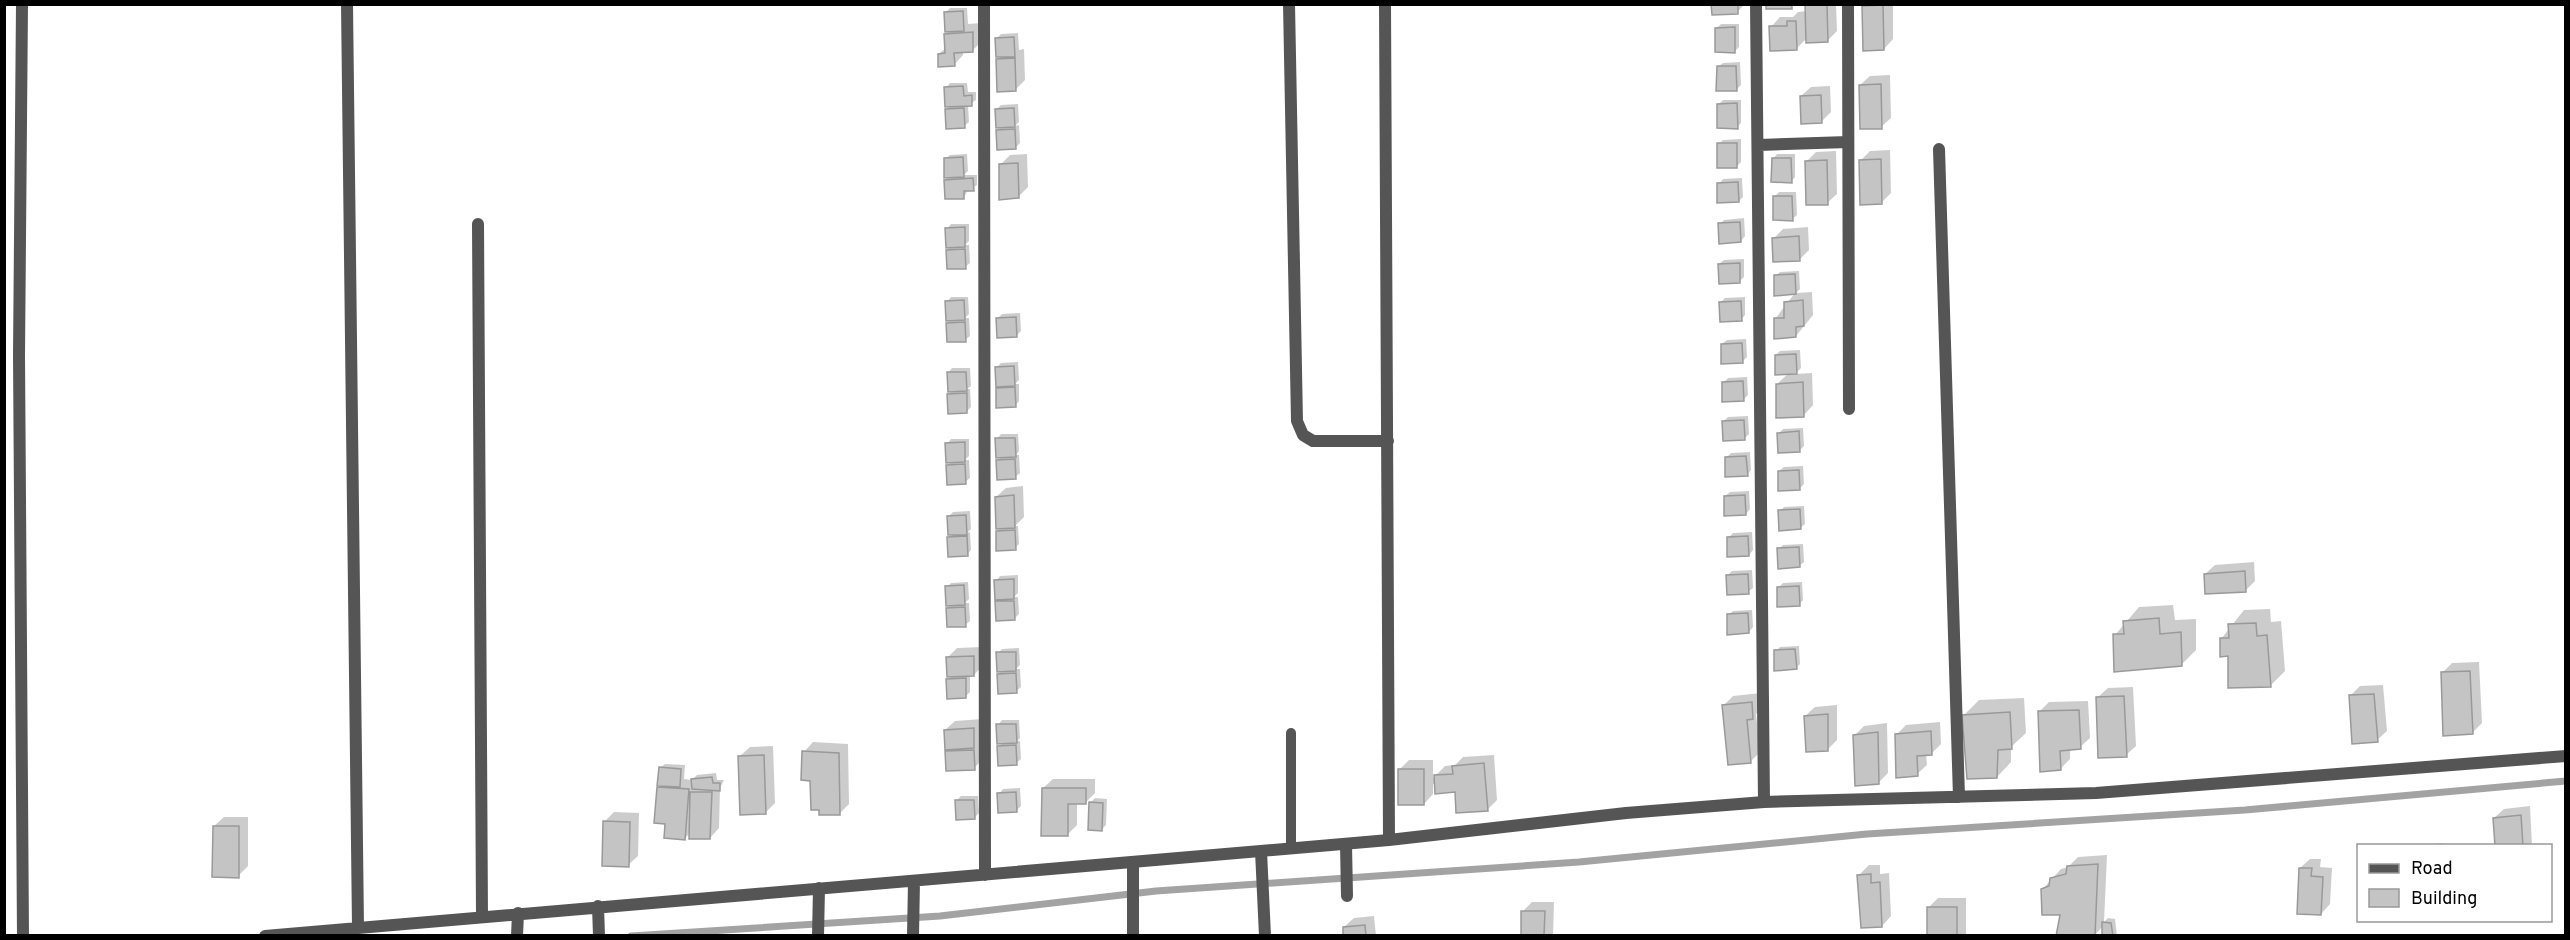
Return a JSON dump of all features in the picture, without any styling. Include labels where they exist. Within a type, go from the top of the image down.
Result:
[{"type":"street","points":[[22,4],[19,355],[23,936]]},
{"type":"street","points":[[347,4],[357,927]]},
{"type":"street","points":[[984,4],[985,874]]},
{"type":"street","points":[[1289,4],[1297,421],[1303,435],[1313,441],[1388,441]]},
{"type":"street","points":[[1385,4],[1389,840]]},
{"type":"street","points":[[1756,4],[1764,802]]},
{"type":"street","points":[[1848,4],[1849,409]]},
{"type":"street","points":[[1759,146],[1848,142]]},
{"type":"street","points":[[1939,149],[1959,797]]},
{"type":"street","points":[[478,224],[482,916]]},
{"type":"street","points":[[265,936],[482,916],[517,924],[819,888],[1346,844],[1626,813],[1764,802],[2096,793],[2565,756]]},
{"type":"street","points":[[1346,844],[1347,894]]},
{"type":"street","points":[[1261,851],[1265,936]]},
{"type":"street","points":[[1133,862],[1134,936]]},
{"type":"street","points":[[913,934],[914,881]]},
{"type":"street","points":[[818,936],[819,888]]},
{"type":"street","points":[[598,913],[599,936]]},
{"type":"lane","points":[[1291,733],[1291,848]]},
{"type":"building","points":[[1711,4],[1738,4],[1738,14],[1712,15]]},
{"type":"building","points":[[1766,4],[1792,4],[1792,9],[1766,9]]},
{"type":"building","points":[[1805,4],[1827,4],[1828,42],[1806,43]]},
{"type":"building","points":[[1883,5],[1884,50],[1863,51],[1862,6]]},
{"type":"building","points":[[963,11],[964,31],[945,32],[944,12]]},
{"type":"building","points":[[1787,21],[1796,21],[1797,50],[1770,51],[1769,26],[1787,26]]},
{"type":"building","points":[[1735,27],[1735,53],[1715,52],[1715,28]]},
{"type":"building","points":[[973,32],[973,52],[954,53],[955,66],[938,67],[938,54],[945,53],[944,34]]},
{"type":"building","points":[[1014,37],[1015,57],[996,57],[995,38]]},
{"type":"building","points":[[1015,58],[1016,91],[997,92],[996,59]]},
{"type":"building","points":[[1717,66],[1736,66],[1737,91],[1716,91]]},
{"type":"building","points":[[1881,84],[1882,129],[1860,129],[1859,85]]},
{"type":"building","points":[[963,86],[964,96],[972,95],[972,106],[945,107],[944,87]]},
{"type":"building","points":[[1821,95],[1822,123],[1801,124],[1800,96]]},
{"type":"building","points":[[1737,103],[1738,129],[1717,128],[1717,104]]},
{"type":"building","points":[[964,108],[965,128],[946,129],[945,109]]},
{"type":"building","points":[[1014,108],[1015,127],[996,128],[995,109]]},
{"type":"building","points":[[1015,129],[1016,149],[997,150],[996,130]]},
{"type":"building","points":[[1717,143],[1737,143],[1737,168],[1717,168]]},
{"type":"building","points":[[963,157],[964,177],[944,178],[944,158]]},
{"type":"building","points":[[1772,158],[1791,158],[1792,183],[1771,182]]},
{"type":"building","points":[[1881,159],[1882,204],[1860,205],[1859,160]]},
{"type":"building","points":[[1827,160],[1828,205],[1806,205],[1805,161]]},
{"type":"building","points":[[1018,163],[1019,198],[999,200],[999,164]]},
{"type":"building","points":[[973,178],[974,191],[964,191],[964,199],[945,199],[944,180]]},
{"type":"building","points":[[1738,182],[1739,202],[1717,203],[1717,183]]},
{"type":"building","points":[[1773,196],[1792,196],[1793,221],[1773,220]]},
{"type":"building","points":[[1740,222],[1741,242],[1719,244],[1718,223]]},
{"type":"building","points":[[965,227],[965,247],[946,248],[945,228]]},
{"type":"building","points":[[1799,236],[1800,261],[1773,262],[1772,238]]},
{"type":"building","points":[[965,249],[966,269],[947,269],[946,250]]},
{"type":"building","points":[[1740,263],[1740,283],[1719,284],[1718,264]]},
{"type":"building","points":[[1795,274],[1796,294],[1774,296],[1774,275]]},
{"type":"building","points":[[964,300],[965,320],[946,321],[945,301]]},
{"type":"building","points":[[1803,300],[1804,326],[1796,327],[1796,337],[1774,339],[1774,318],[1784,318],[1784,302]]},
{"type":"building","points":[[1741,301],[1742,321],[1720,322],[1719,302]]},
{"type":"building","points":[[1016,317],[1017,337],[997,338],[996,318]]},
{"type":"building","points":[[965,322],[966,342],[947,342],[946,323]]},
{"type":"building","points":[[1742,343],[1743,363],[1721,364],[1721,344]]},
{"type":"building","points":[[1796,354],[1797,374],[1775,375],[1775,355]]},
{"type":"building","points":[[1014,366],[1015,386],[996,387],[995,367]]},
{"type":"building","points":[[947,372],[966,372],[967,391],[948,392]]},
{"type":"building","points":[[1743,381],[1744,401],[1722,402],[1722,382]]},
{"type":"building","points":[[1803,382],[1804,417],[1776,418],[1776,384]]},
{"type":"building","points":[[1015,387],[1016,407],[996,408],[996,388]]},
{"type":"building","points":[[967,393],[967,413],[948,414],[947,394]]},
{"type":"building","points":[[1744,420],[1745,440],[1723,441],[1722,421]]},
{"type":"building","points":[[1799,431],[1800,452],[1778,453],[1777,433]]},
{"type":"building","points":[[995,438],[1015,438],[1016,457],[996,458]]},
{"type":"building","points":[[965,442],[965,462],[946,463],[945,443]]},
{"type":"building","points":[[1746,456],[1748,476],[1725,477],[1725,457]]},
{"type":"building","points":[[1015,459],[1016,479],[997,480],[996,460]]},
{"type":"building","points":[[965,464],[966,484],[947,485],[946,465]]},
{"type":"building","points":[[1799,470],[1800,490],[1778,491],[1778,471]]},
{"type":"building","points":[[1014,495],[1015,528],[996,529],[995,497]]},
{"type":"building","points":[[1745,495],[1746,515],[1724,516],[1724,496]]},
{"type":"building","points":[[1800,509],[1801,529],[1779,531],[1778,510]]},
{"type":"building","points":[[966,515],[967,535],[948,535],[947,516]]},
{"type":"building","points":[[1015,530],[1016,550],[996,551],[996,531]]},
{"type":"building","points":[[967,536],[968,556],[948,557],[947,537]]},
{"type":"building","points":[[1748,536],[1749,556],[1727,557],[1727,537]]},
{"type":"building","points":[[1799,547],[1800,567],[1778,569],[1777,548]]},
{"type":"building","points":[[2245,571],[2246,592],[2205,594],[2204,574]]},
{"type":"building","points":[[1748,574],[1749,594],[1727,595],[1726,575]]},
{"type":"building","points":[[1014,579],[1014,599],[995,600],[994,580]]},
{"type":"building","points":[[964,585],[965,605],[946,606],[945,586]]},
{"type":"building","points":[[1799,586],[1800,606],[1777,607],[1777,587]]},
{"type":"building","points":[[995,601],[1014,601],[1015,620],[996,621]]},
{"type":"building","points":[[965,607],[966,627],[947,627],[946,608]]},
{"type":"building","points":[[1748,613],[1749,633],[1727,635],[1727,614]]},
{"type":"building","points":[[2159,618],[2160,634],[2181,632],[2182,666],[2114,672],[2113,634],[2124,634],[2123,621]]},
{"type":"building","points":[[2256,623],[2257,636],[2267,635],[2271,687],[2228,688],[2228,656],[2220,657],[2220,638],[2229,638],[2228,624]]},
{"type":"building","points":[[1795,649],[1797,669],[1774,671],[1774,650]]},
{"type":"building","points":[[996,652],[1016,652],[1016,671],[997,672]]},
{"type":"building","points":[[974,656],[974,676],[947,677],[946,657]]},
{"type":"building","points":[[2470,671],[2473,734],[2443,736],[2441,672]]},
{"type":"building","points":[[1016,673],[1017,693],[998,694],[997,674]]},
{"type":"building","points":[[966,678],[966,698],[947,699],[946,679]]},
{"type":"building","points":[[2374,694],[2378,742],[2352,744],[2349,695]]},
{"type":"building","points":[[2124,696],[2127,757],[2098,758],[2096,697]]},
{"type":"building","points":[[1752,702],[1753,719],[1747,720],[1751,763],[1728,765],[1722,705]]},
{"type":"building","points":[[2079,710],[2081,749],[2060,751],[2061,770],[2040,772],[2038,711]]},
{"type":"building","points":[[2010,712],[2012,749],[1998,750],[1997,778],[1967,779],[1962,715]]},
{"type":"building","points":[[1828,714],[1828,751],[1806,752],[1804,716]]},
{"type":"building","points":[[996,724],[1016,724],[1017,743],[997,744]]},
{"type":"building","points":[[974,728],[974,748],[945,750],[944,730]]},
{"type":"building","points":[[1931,731],[1932,755],[1917,756],[1918,776],[1896,778],[1895,734]]},
{"type":"building","points":[[1878,732],[1879,784],[1855,786],[1853,735]]},
{"type":"building","points":[[1016,745],[1017,765],[998,766],[997,746]]},
{"type":"building","points":[[974,750],[975,770],[946,771],[945,751]]},
{"type":"building","points":[[802,751],[839,753],[840,815],[819,815],[819,810],[811,810],[810,781],[801,780]]},
{"type":"building","points":[[764,755],[766,814],[740,815],[738,756]]},
{"type":"building","points":[[1484,763],[1488,811],[1456,813],[1455,792],[1435,794],[1434,775],[1453,774],[1452,766]]},
{"type":"building","points":[[659,767],[681,769],[680,787],[657,786]]},
{"type":"building","points":[[1398,769],[1424,769],[1424,805],[1398,805]]},
{"type":"building","points":[[712,777],[713,783],[720,783],[720,791],[692,789],[691,779]]},
{"type":"building","points":[[657,787],[689,789],[685,840],[664,838],[665,824],[654,823]]},
{"type":"building","points":[[1042,788],[1086,788],[1086,804],[1068,804],[1068,836],[1041,836]]},
{"type":"building","points":[[690,792],[712,792],[710,839],[689,839]]},
{"type":"building","points":[[1016,792],[1017,812],[998,813],[997,793]]},
{"type":"building","points":[[955,800],[974,800],[975,819],[956,820]]},
{"type":"building","points":[[1089,802],[1103,803],[1102,831],[1088,830]]},
{"type":"building","points":[[2521,815],[2523,844],[2495,844],[2493,818]]},
{"type":"building","points":[[603,821],[630,822],[629,867],[602,866]]},
{"type":"building","points":[[213,826],[239,826],[239,878],[212,877]]},
{"type":"building","points":[[2098,864],[2095,936],[2056,936],[2060,915],[2042,915],[2041,889],[2049,886],[2050,878],[2066,874],[2067,866]]},
{"type":"building","points":[[2299,868],[2312,868],[2311,876],[2323,877],[2321,915],[2297,914]]},
{"type":"building","points":[[1871,874],[1871,883],[1880,882],[1882,927],[1861,928],[1857,875]]},
{"type":"building","points":[[1927,907],[1957,907],[1957,936],[1927,936]]},
{"type":"building","points":[[1521,911],[1545,911],[1544,936],[1521,936]]},
{"type":"building","points":[[2102,922],[2111,923],[2113,936],[2102,936]]},
{"type":"building","points":[[1365,925],[1366,936],[1343,936],[1343,927]]},
{"type":"waterway","points":[[631,936],[940,916],[1156,891],[1579,862],[1867,834],[2245,810],[2566,781]]}]
